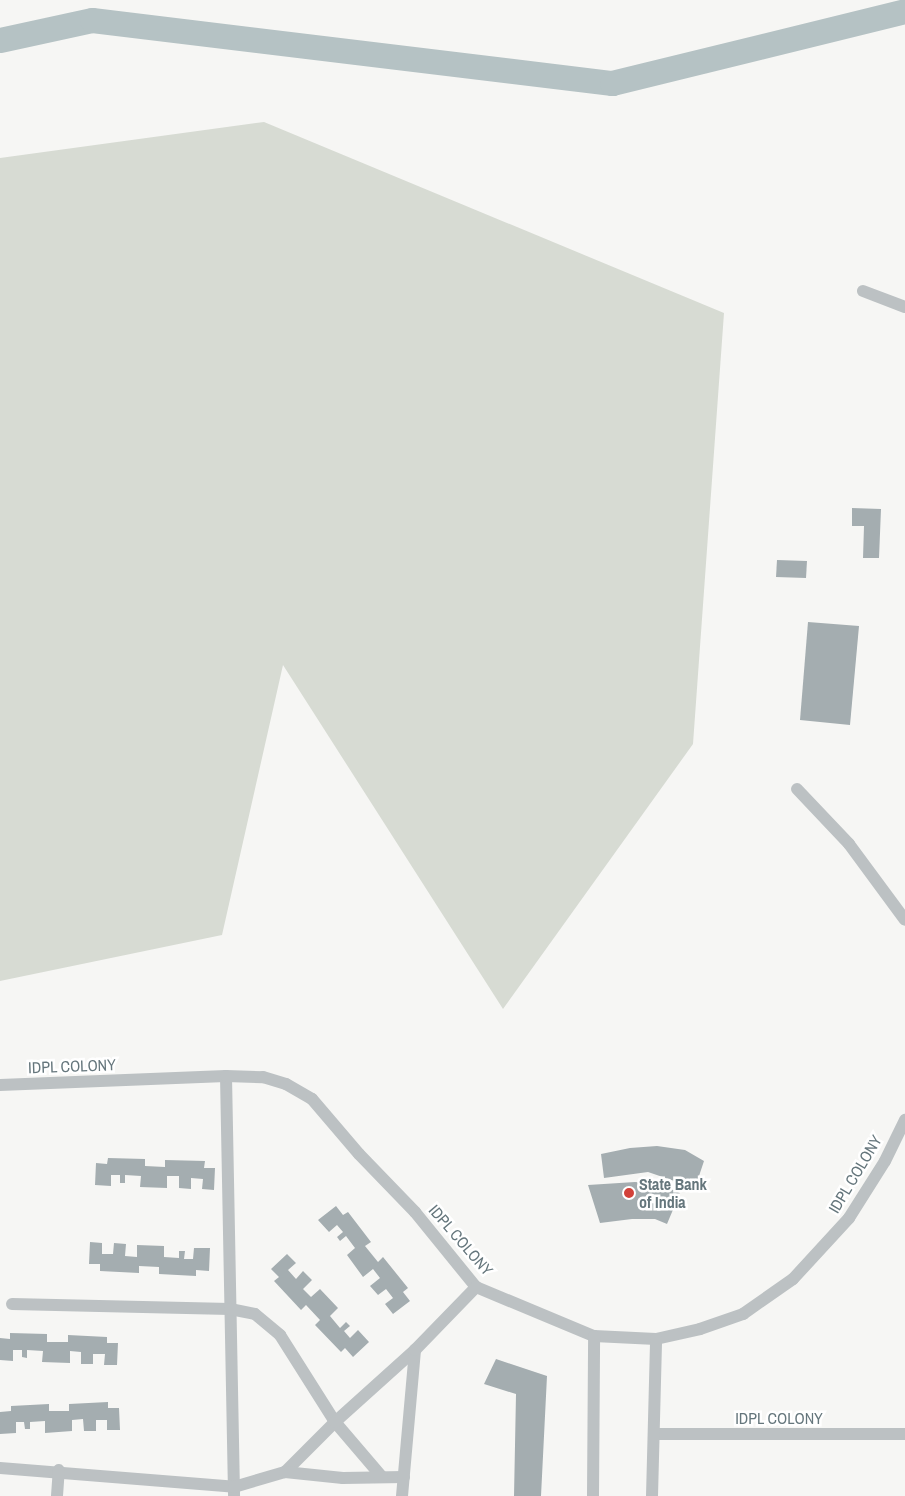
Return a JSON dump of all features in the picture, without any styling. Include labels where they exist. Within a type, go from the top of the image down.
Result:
[{"type":"lane","points":[[863,291],[905,307]]},
{"type":"lane","points":[[797,789],[850,844],[905,920]]},
{"type":"lane","points":[[226,1076],[234,1492]]},
{"type":"lane","name":"IDPL COLONY","points":[[0,1085],[226,1076],[263,1077],[286,1084],[312,1099],[359,1154],[416,1212],[476,1287],[594,1336],[656,1338],[700,1330],[743,1314],[793,1279],[850,1218],[905,1120]]},
{"type":"lane","points":[[0,1468],[59,1470],[234,1492],[285,1472],[335,1422],[415,1350],[476,1287]]},
{"type":"lane","points":[[12,1304],[230,1309],[255,1314],[280,1335],[335,1422],[382,1477]]},
{"type":"lane","points":[[592,1496],[594,1336]]},
{"type":"lane","points":[[652,1496],[656,1338]]},
{"type":"lane","points":[[402,1496],[415,1350]]},
{"type":"lane","name":"IDPL COLONY","points":[[654,1434],[905,1434]]},
{"type":"lane","points":[[57,1496],[59,1470]]},
{"type":"lane","points":[[285,1472],[404,1477]]},
{"type":"shaded area","points":[[264,122],[724,313],[693,744],[503,1009],[283,665],[222,935],[0,981],[0,158]]},
{"type":"building","points":[[852,508],[881,509],[879,558],[863,558],[864,526],[852,526]]},
{"type":"building","points":[[777,560],[807,561],[806,578],[776,577]]},
{"type":"building","points":[[808,622],[859,626],[850,725],[800,720]]},
{"type":"building","points":[[657,1146],[685,1150],[704,1161],[695,1188],[648,1172],[604,1178],[601,1154],[630,1148]]},
{"type":"building","points":[[108,1158],[145,1159],[145,1166],[165,1167],[165,1160],[205,1161],[204,1168],[215,1168],[214,1190],[202,1189],[203,1179],[191,1178],[191,1189],[179,1188],[179,1176],[167,1176],[167,1188],[140,1187],[141,1176],[125,1175],[125,1183],[120,1183],[120,1175],[111,1175],[111,1186],[95,1185],[96,1163],[107,1164]]},
{"type":"building","points":[[635,1182],[659,1184],[680,1193],[667,1224],[655,1219],[632,1219],[600,1223],[588,1185]]},
{"type":"building","points":[[336,1206],[343,1215],[348,1212],[371,1242],[365,1246],[378,1262],[383,1257],[408,1288],[403,1292],[410,1301],[393,1314],[385,1304],[393,1298],[386,1289],[378,1295],[370,1286],[380,1278],[373,1269],[363,1277],[347,1255],[355,1248],[346,1236],[340,1241],[337,1237],[343,1232],[337,1225],[329,1232],[318,1220]]},
{"type":"building","points":[[90,1242],[102,1243],[102,1254],[113,1254],[114,1243],[126,1244],[125,1256],[137,1257],[137,1245],[164,1246],[164,1257],[179,1258],[179,1251],[185,1251],[184,1259],[193,1259],[194,1248],[210,1248],[209,1271],[196,1270],[196,1276],[159,1274],[159,1267],[139,1266],[139,1273],[100,1271],[100,1264],[89,1264]]},
{"type":"building","points":[[287,1254],[296,1263],[288,1270],[296,1279],[303,1271],[312,1280],[303,1289],[311,1297],[320,1289],[338,1308],[330,1316],[340,1328],[346,1322],[350,1326],[344,1331],[350,1338],[358,1330],[369,1342],[353,1357],[345,1348],[341,1352],[315,1325],[320,1320],[306,1305],[301,1310],[274,1281],[279,1277],[271,1269]]},
{"type":"building","points":[[10,1333],[47,1334],[47,1342],[68,1342],[68,1335],[107,1337],[107,1343],[118,1343],[117,1365],[104,1365],[105,1354],[93,1354],[93,1364],[81,1364],[81,1352],[70,1351],[70,1363],[42,1362],[43,1351],[27,1350],[27,1358],[22,1357],[22,1350],[13,1350],[13,1361],[0,1360],[0,1338],[10,1339]]},
{"type":"building","points":[[496,1359],[547,1376],[541,1496],[514,1496],[516,1394],[484,1384]]},
{"type":"building","points":[[108,1402],[108,1408],[119,1408],[120,1430],[107,1430],[107,1420],[96,1420],[96,1431],[84,1431],[83,1419],[72,1420],[72,1431],[45,1433],[45,1421],[30,1422],[30,1429],[25,1429],[24,1422],[16,1422],[16,1433],[0,1434],[0,1412],[11,1411],[11,1406],[49,1404],[49,1411],[69,1411],[69,1404]]},
{"type":"waterway","points":[[0,40],[92,20],[612,83],[905,11]]},
{"type":"place","name":"State Bank of India","points":[[629,1193]]}]
